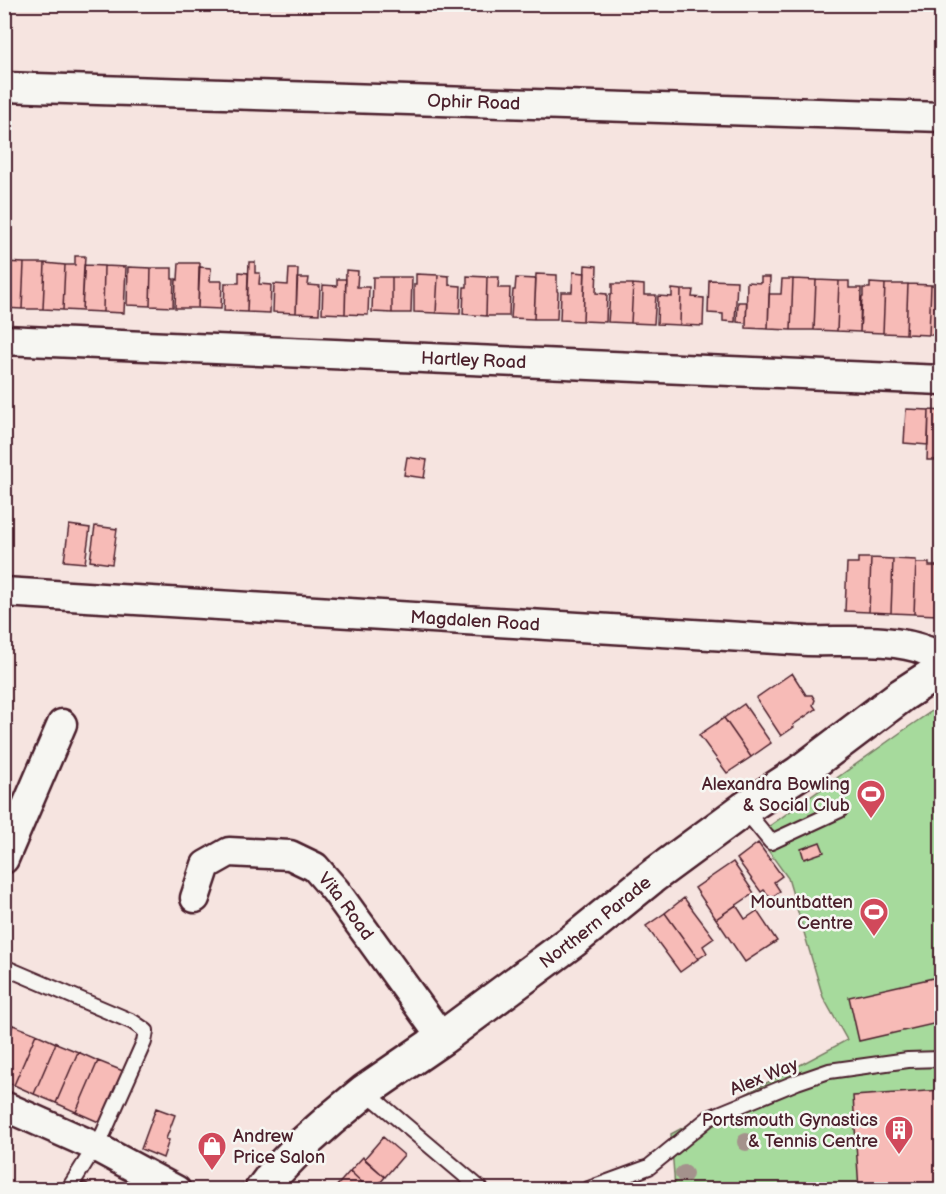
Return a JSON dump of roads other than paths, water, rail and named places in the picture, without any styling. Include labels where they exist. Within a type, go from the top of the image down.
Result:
[{"type":"main road","name":"Northern Parade","points":[[262,1190],[303,1144],[365,1091],[442,1038],[574,940],[653,876],[744,809],[799,773],[902,694],[942,669]]},
{"type":"street","name":"Ophir Road","points":[[4,87],[942,117]]},
{"type":"street","name":"Hartley Road","points":[[4,340],[942,380]]},
{"type":"street","name":"Magdalen Road","points":[[4,592],[808,641],[875,642],[926,650],[942,662]]},
{"type":"street","points":[[4,859],[62,724]]},
{"type":"street","name":"Vita Road","points":[[195,898],[206,865],[229,852],[290,855],[315,867],[335,890],[442,1038]]},
{"type":"street","points":[[4,1106],[94,1146],[176,1190]]},
{"type":"lane","points":[[744,809],[771,842],[840,810]]},
{"type":"lane","points":[[4,967],[133,1023],[146,1031],[144,1042],[103,1134],[68,1190]]},
{"type":"lane","name":"Alex Way","points":[[586,1190],[649,1167],[709,1118],[797,1082],[829,1071],[908,1060],[942,1059]]},
{"type":"lane","points":[[365,1091],[482,1190]]},
{"type":"place","name":"Alexandra Bowling & Social Club","points":[[871,820]]},
{"type":"place","name":"Mountbatten Centre","points":[[874,938]]},
{"type":"place","name":"Portsmouth Gynastics & Tennis Centre","points":[[899,1156]]},
{"type":"place","name":"Andrew Price Salon","points":[[212,1172]]}]
